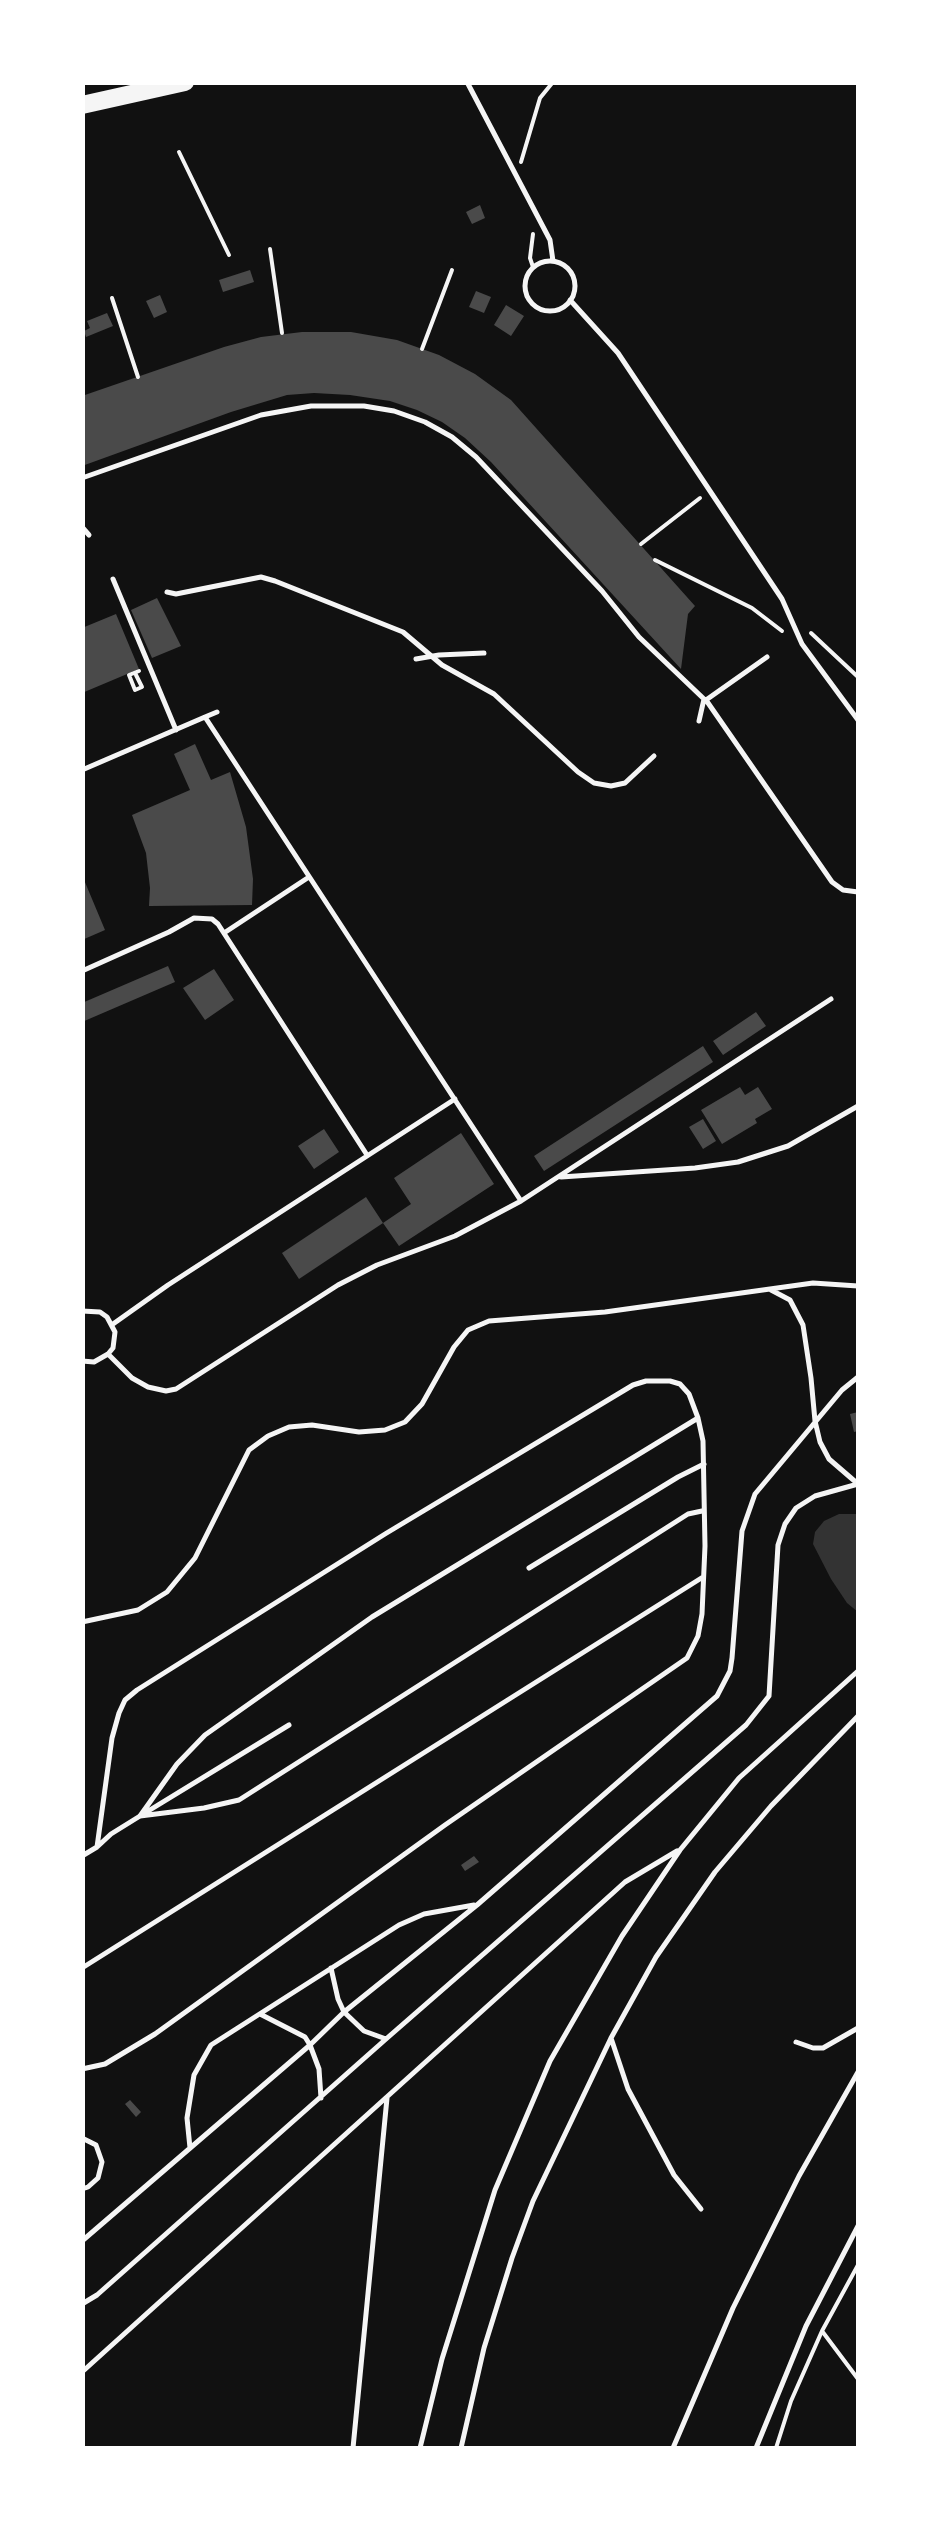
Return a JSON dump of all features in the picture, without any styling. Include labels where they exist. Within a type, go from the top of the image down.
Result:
[{"type":"highway","points":[[82,104],[185,82]]},
{"type":"lane","points":[[467,82],[550,240],[553,261]]},
{"type":"lane","points":[[553,261],[572,276],[574,284],[570,300],[558,309],[543,310],[536,307],[524,288],[528,273],[539,263],[553,261]]},
{"type":"lane","points":[[570,300],[618,353],[782,599],[802,644],[858,720]]},
{"type":"lane","points":[[82,478],[261,415],[300,408],[364,406],[425,422],[476,457],[602,591],[638,637],[705,700],[832,882],[844,890],[858,892]]},
{"type":"lane","points":[[82,526],[89,535]]},
{"type":"lane","points":[[166,592],[176,594],[261,577],[404,632],[442,665],[494,694],[594,783],[619,785],[654,756]]},
{"type":"lane","points":[[113,578],[176,730]]},
{"type":"lane","points":[[416,659],[484,653]]},
{"type":"lane","points":[[699,721],[705,700],[767,657]]},
{"type":"lane","points":[[82,770],[218,712]]},
{"type":"lane","points":[[205,718],[521,1201]]},
{"type":"lane","points":[[224,933],[309,877]]},
{"type":"lane","points":[[82,971],[194,918],[212,918],[368,1156]]},
{"type":"lane","points":[[108,1354],[132,1378],[148,1387],[176,1389],[348,1280],[413,1250],[455,1236],[521,1201],[831,999]]},
{"type":"lane","points":[[113,1324],[454,1099]]},
{"type":"lane","points":[[558,1177],[738,1162],[788,1146],[858,1106]]},
{"type":"lane","points":[[82,1622],[138,1610],[168,1592],[195,1558],[248,1450],[289,1427],[312,1424],[358,1432],[385,1430],[405,1422],[422,1404],[454,1346],[468,1330],[489,1321],[606,1312],[813,1283],[858,1286]]},
{"type":"lane","points":[[82,2304],[97,2295],[759,1712],[769,1696],[778,1545],[785,1524],[796,1508],[815,1496],[858,1484],[829,1458],[820,1442],[803,1326],[790,1300],[770,1290]]},
{"type":"lane","points":[[82,1311],[100,1312],[113,1324],[115,1340],[108,1354],[94,1362],[82,1361]]},
{"type":"lane","points":[[82,2241],[344,2012],[478,1905],[717,1696],[730,1671],[739,1553],[747,1512],[755,1494],[858,1376]]},
{"type":"lane","points":[[82,2069],[106,2064],[155,2034],[686,1658],[698,1636],[702,1614],[705,1546],[704,1464],[698,1418],[689,1394],[680,1384],[658,1380],[634,1385],[385,1534],[137,1690],[119,1713],[112,1738],[97,1847]]},
{"type":"lane","points":[[140,1816],[190,1748],[220,1724],[372,1616],[698,1418]]},
{"type":"lane","points":[[528,1568],[704,1464]]},
{"type":"lane","points":[[140,1816],[238,1800],[688,1514],[704,1510]]},
{"type":"lane","points":[[82,1968],[702,1576]]},
{"type":"lane","points":[[420,2448],[442,2359],[495,2190],[550,2061],[622,1936],[680,1850],[738,1778],[858,1671]]},
{"type":"lane","points":[[461,2448],[484,2348],[517,2244],[539,2187],[611,2038],[656,1957],[715,1872],[770,1806],[858,1716]]},
{"type":"lane","points":[[82,1856],[289,1725]]},
{"type":"lane","points":[[82,2372],[625,1882],[680,1850]]},
{"type":"lane","points":[[190,2149],[188,2118],[194,2074],[211,2045],[400,1925],[424,1914],[478,1905]]},
{"type":"lane","points":[[332,1968],[344,2012],[364,2031],[386,2038]]},
{"type":"lane","points":[[260,2014],[304,2037],[310,2045],[319,2069],[321,2098]]},
{"type":"lane","points":[[796,2042],[823,2048],[858,2028]]},
{"type":"lane","points":[[611,2038],[628,2088],[674,2175],[701,2209]]},
{"type":"lane","points":[[671,2448],[733,2308],[799,2176],[858,2072]]},
{"type":"lane","points":[[354,2448],[387,2098]]},
{"type":"lane","points":[[82,2138],[96,2145],[102,2162],[98,2178],[82,2189]]},
{"type":"lane","points":[[756,2448],[806,2326],[858,2226]]},
{"type":"path","points":[[520,167],[540,98],[553,82]]},
{"type":"path","points":[[178,152],[228,255]]},
{"type":"path","points":[[270,249],[282,333]]},
{"type":"path","points":[[422,349],[452,270]]},
{"type":"path","points":[[112,298],[138,377]]},
{"type":"path","points":[[641,544],[710,491]]},
{"type":"path","points":[[655,560],[752,608],[802,644]]},
{"type":"path","points":[[803,624],[858,677]]},
{"type":"path","points":[[776,2448],[822,2331],[858,2265]]},
{"type":"path","points":[[822,2331],[858,2380]]},
{"type":"shaded area","points":[[839,1514],[858,1514],[858,1612],[831,1579],[813,1544],[815,1532],[824,1521]]},
{"type":"building","points":[[480,205],[485,218],[472,224],[466,212]]},
{"type":"building","points":[[250,270],[254,282],[223,292],[219,280]]},
{"type":"building","points":[[476,291],[491,297],[484,313],[469,307]]},
{"type":"building","points":[[160,295],[167,312],[154,318],[146,301]]},
{"type":"building","points":[[506,305],[524,316],[511,336],[494,325]]},
{"type":"building","points":[[107,313],[113,326],[86,337],[84,331],[90,328],[87,321]]},
{"type":"building","points":[[302,332],[351,332],[397,340],[439,355],[511,400],[695,606],[688,614],[681,669],[491,462],[465,438],[417,410],[350,395],[287,395],[82,466],[82,396],[224,347]]},
{"type":"building","points":[[157,598],[181,646],[152,658],[131,610]]},
{"type":"building","points":[[116,614],[139,669],[82,693],[82,628]]},
{"type":"building","points":[[195,744],[211,780],[230,772],[246,827],[252,905],[149,906],[146,853],[132,815],[190,790],[174,754]]},
{"type":"building","points":[[82,875],[105,930],[82,940]]},
{"type":"building","points":[[168,966],[175,982],[82,1022],[82,1003]]},
{"type":"building","points":[[214,969],[234,1000],[205,1020],[183,988]]},
{"type":"building","points":[[756,1012],[766,1026],[723,1055],[713,1041]]},
{"type":"building","points":[[703,1046],[713,1062],[544,1171],[534,1156]]},
{"type":"building","points":[[740,1087],[745,1095],[758,1087],[772,1109],[722,1144],[701,1110]]},
{"type":"building","points":[[703,1119],[716,1141],[703,1149],[689,1127]]},
{"type":"building","points":[[324,1129],[339,1152],[314,1169],[298,1146]]},
{"type":"building","points":[[461,1133],[494,1184],[399,1246],[383,1223],[411,1204],[394,1178]]},
{"type":"building","points":[[366,1197],[383,1223],[299,1279],[282,1253]]},
{"type":"building","points":[[858,1412],[858,1431],[854,1432],[850,1414]]},
{"type":"building","points":[[474,1856],[479,1862],[465,1871],[461,1865]]},
{"type":"building","points":[[130,2100],[141,2112],[136,2117],[125,2104]]}]
